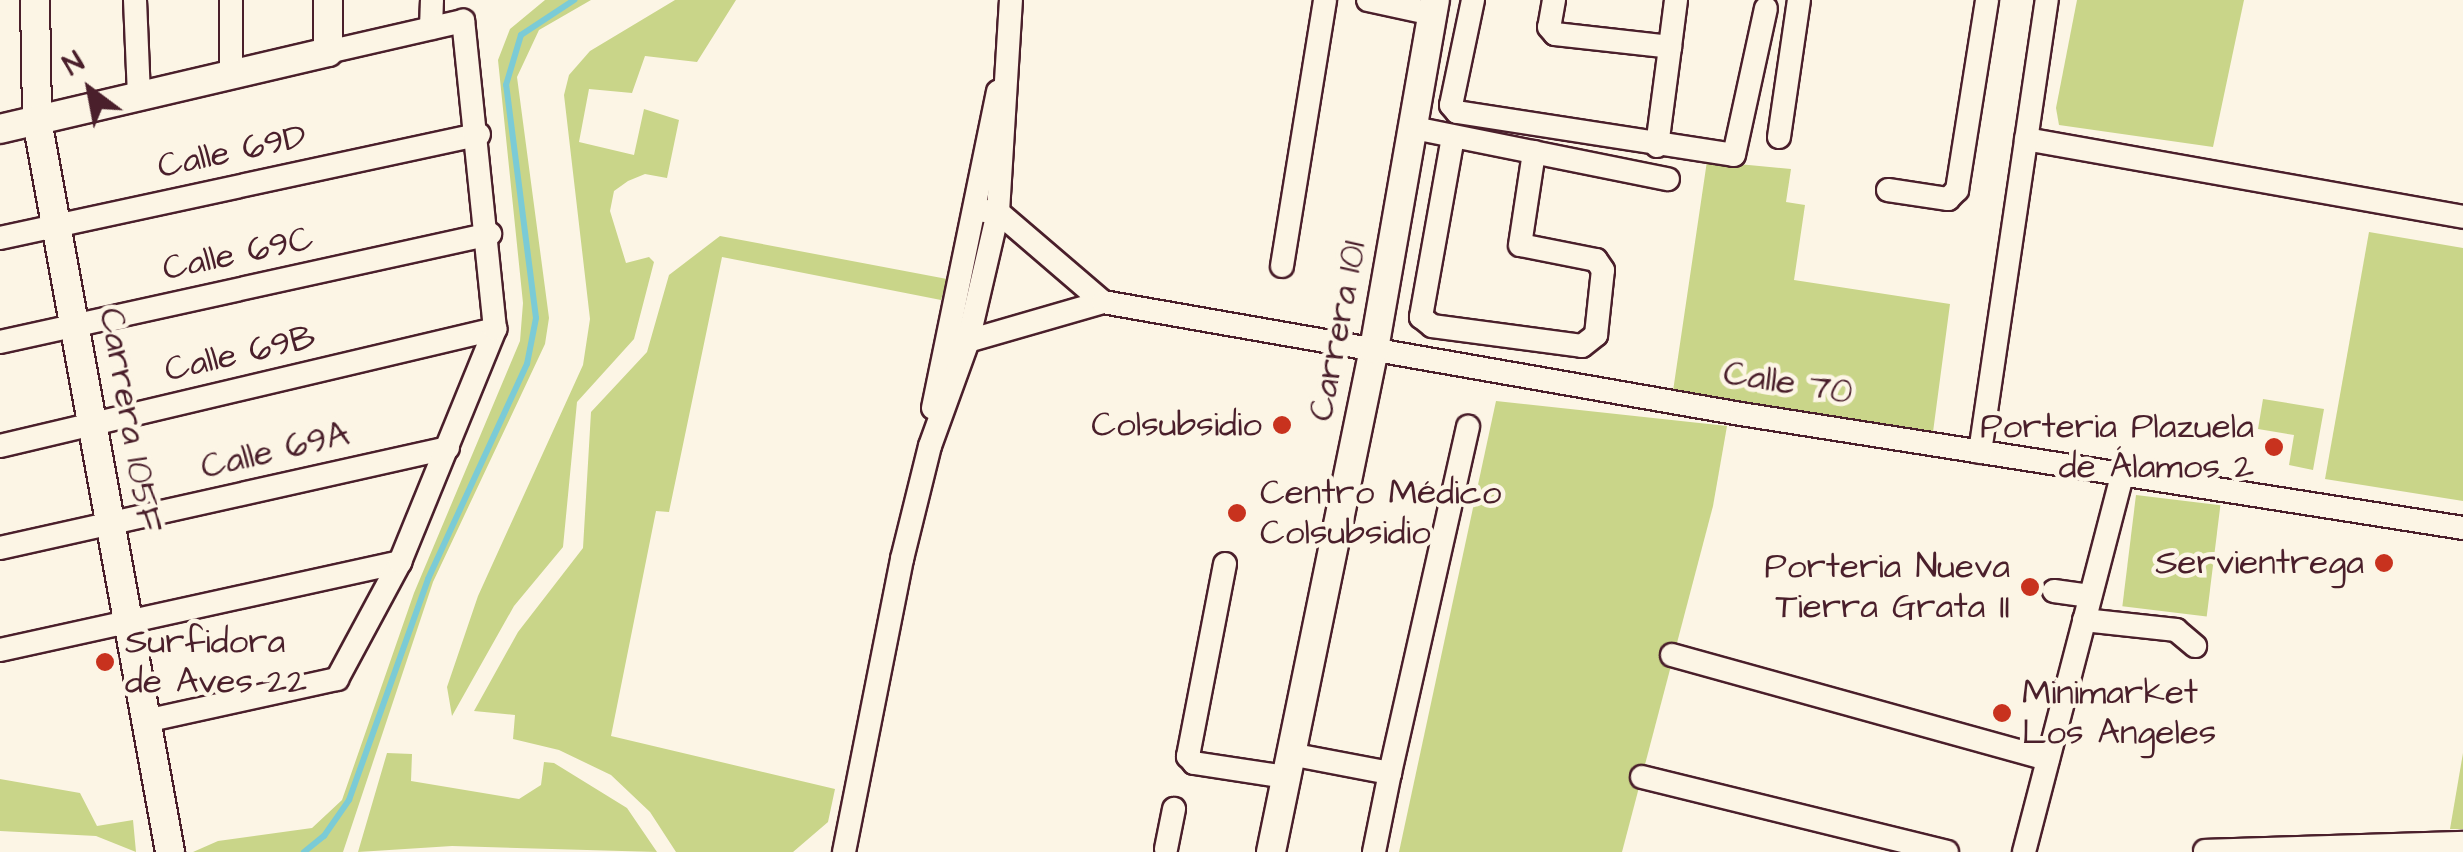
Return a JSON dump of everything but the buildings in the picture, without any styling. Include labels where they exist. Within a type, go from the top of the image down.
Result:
[{"type":"street","name":"Carrera 105F","points":[[35,0],[37,120],[170,852]]},
{"type":"street","points":[[135,0],[139,96]]},
{"type":"street","points":[[231,0],[231,75]]},
{"type":"street","points":[[328,0],[328,52]]},
{"type":"street","points":[[432,0],[432,28]]},
{"type":"street","points":[[844,852],[930,446],[998,212],[1002,85],[1011,0]]},
{"type":"street","points":[[1282,266],[1325,0]]},
{"type":"street","points":[[1368,0],[1434,7]]},
{"type":"street","points":[[1473,0],[1454,110],[1658,146],[1740,152],[1766,8]]},
{"type":"street","points":[[1554,0],[1549,27],[1555,34],[1670,47]]},
{"type":"street","points":[[1658,146],[1676,0]]},
{"type":"street","points":[[1778,137],[1799,0]]},
{"type":"street","points":[[1888,190],[1954,196],[1987,0]]},
{"type":"street","points":[[1980,452],[2046,0]]},
{"type":"street","name":"Carrera 101","points":[[1271,852],[1374,349],[1434,7]]},
{"type":"street","points":[[0,128],[463,21],[490,234],[496,329],[400,562],[337,678],[146,721]]},
{"type":"street","points":[[958,340],[973,209],[990,112],[1002,85]]},
{"type":"street","points":[[1414,128],[1668,178]]},
{"type":"street","name":"Calle 69D","points":[[0,238],[479,134]]},
{"type":"street","points":[[1453,138],[1421,317],[1432,326],[1582,346],[1596,336],[1603,270],[1596,260],[1520,245],[1534,152]]},
{"type":"street","points":[[2026,139],[2463,216]]},
{"type":"street","points":[[973,209],[998,212],[1103,302]]},
{"type":"street","name":"Calle 69C","points":[[0,342],[490,234]]},
{"type":"street","name":"Calle 70","points":[[958,340],[1103,302],[1980,452],[2463,528]]},
{"type":"street","name":"Calle 69B","points":[[0,446],[496,329]]},
{"type":"street","points":[[1374,852],[1468,427]]},
{"type":"street","name":"Calle 69A","points":[[0,548],[448,448]]},
{"type":"street","points":[[2024,852],[2122,475]]},
{"type":"street","points":[[0,650],[128,618],[400,562]]},
{"type":"street","points":[[1224,564],[1188,756],[1194,763],[1390,773]]},
{"type":"street","points":[[2054,591],[2090,596]]},
{"type":"street","points":[[2084,620],[2176,630],[2196,646]]},
{"type":"street","points":[[1672,655],[2048,759]]},
{"type":"street","points":[[1642,778],[1947,852]]},
{"type":"street","points":[[1171,851],[1174,809]]},
{"type":"street","points":[[2206,850],[2463,843]]},
{"type":"green space","points":[[545,0],[591,0],[539,30],[517,77],[549,318],[545,344],[433,582],[343,852],[193,852],[218,841],[312,828],[342,800],[414,593],[520,341],[523,303],[498,60],[510,29]]},
{"type":"green space","points":[[675,0],[736,0],[697,62],[645,56],[632,93],[589,89],[579,142],[634,155],[644,109],[679,120],[667,178],[645,174],[614,191],[610,211],[626,263],[649,257],[654,262],[634,339],[577,402],[563,547],[514,606],[452,716],[447,687],[478,596],[583,365],[590,319],[564,95],[569,75],[590,51]]},
{"type":"green space","points":[[2077,0],[2244,0],[2213,147],[2059,125],[2056,108]]},
{"type":"green space","points":[[1707,161],[1791,169],[1786,202],[1805,205],[1794,280],[1950,304],[1933,432],[1673,391]]},
{"type":"green space","points":[[2369,232],[2463,248],[2463,501],[2325,479]]},
{"type":"green space","points":[[720,236],[947,279],[941,300],[722,257],[669,512],[656,511],[611,736],[835,789],[828,822],[793,852],[676,852],[650,812],[611,775],[559,750],[513,739],[515,715],[474,711],[518,632],[583,548],[591,412],[647,352],[669,275]]},
{"type":"green space","points":[[2263,399],[2324,409],[2313,470],[2289,465],[2294,435],[2258,429]]},
{"type":"green space","points":[[1496,401],[1727,426],[1713,506],[1622,852],[1399,852]]},
{"type":"green space","points":[[2136,495],[2220,505],[2207,617],[2122,606]]},
{"type":"green space","points":[[387,753],[412,754],[411,781],[519,799],[541,785],[544,762],[554,763],[627,808],[657,852],[452,846],[358,852]]},
{"type":"green space","points":[[2463,753],[2463,829],[2450,829]]},
{"type":"green space","points":[[0,779],[80,793],[97,826],[133,820],[136,852],[96,836],[0,831]]},
{"type":"waterway","points":[[304,852],[324,836],[349,800],[428,579],[527,364],[536,318],[506,85],[521,35],[574,0]]},
{"type":"place","name":"Colsubsidio","points":[[1282,425]]},
{"type":"place","name":"Porteria Plazuela de Álamos 2","points":[[2274,447]]},
{"type":"place","name":"Centro Médico Colsubsidio","points":[[1237,513]]},
{"type":"place","name":"Servientrega","points":[[2384,563]]},
{"type":"place","name":"Porteria Nueva Tierra Grata II","points":[[2030,587]]},
{"type":"place","name":"Surfidora de Aves 22","points":[[105,662]]},
{"type":"place","name":"Minimarket Los Angeles","points":[[2002,713]]}]
